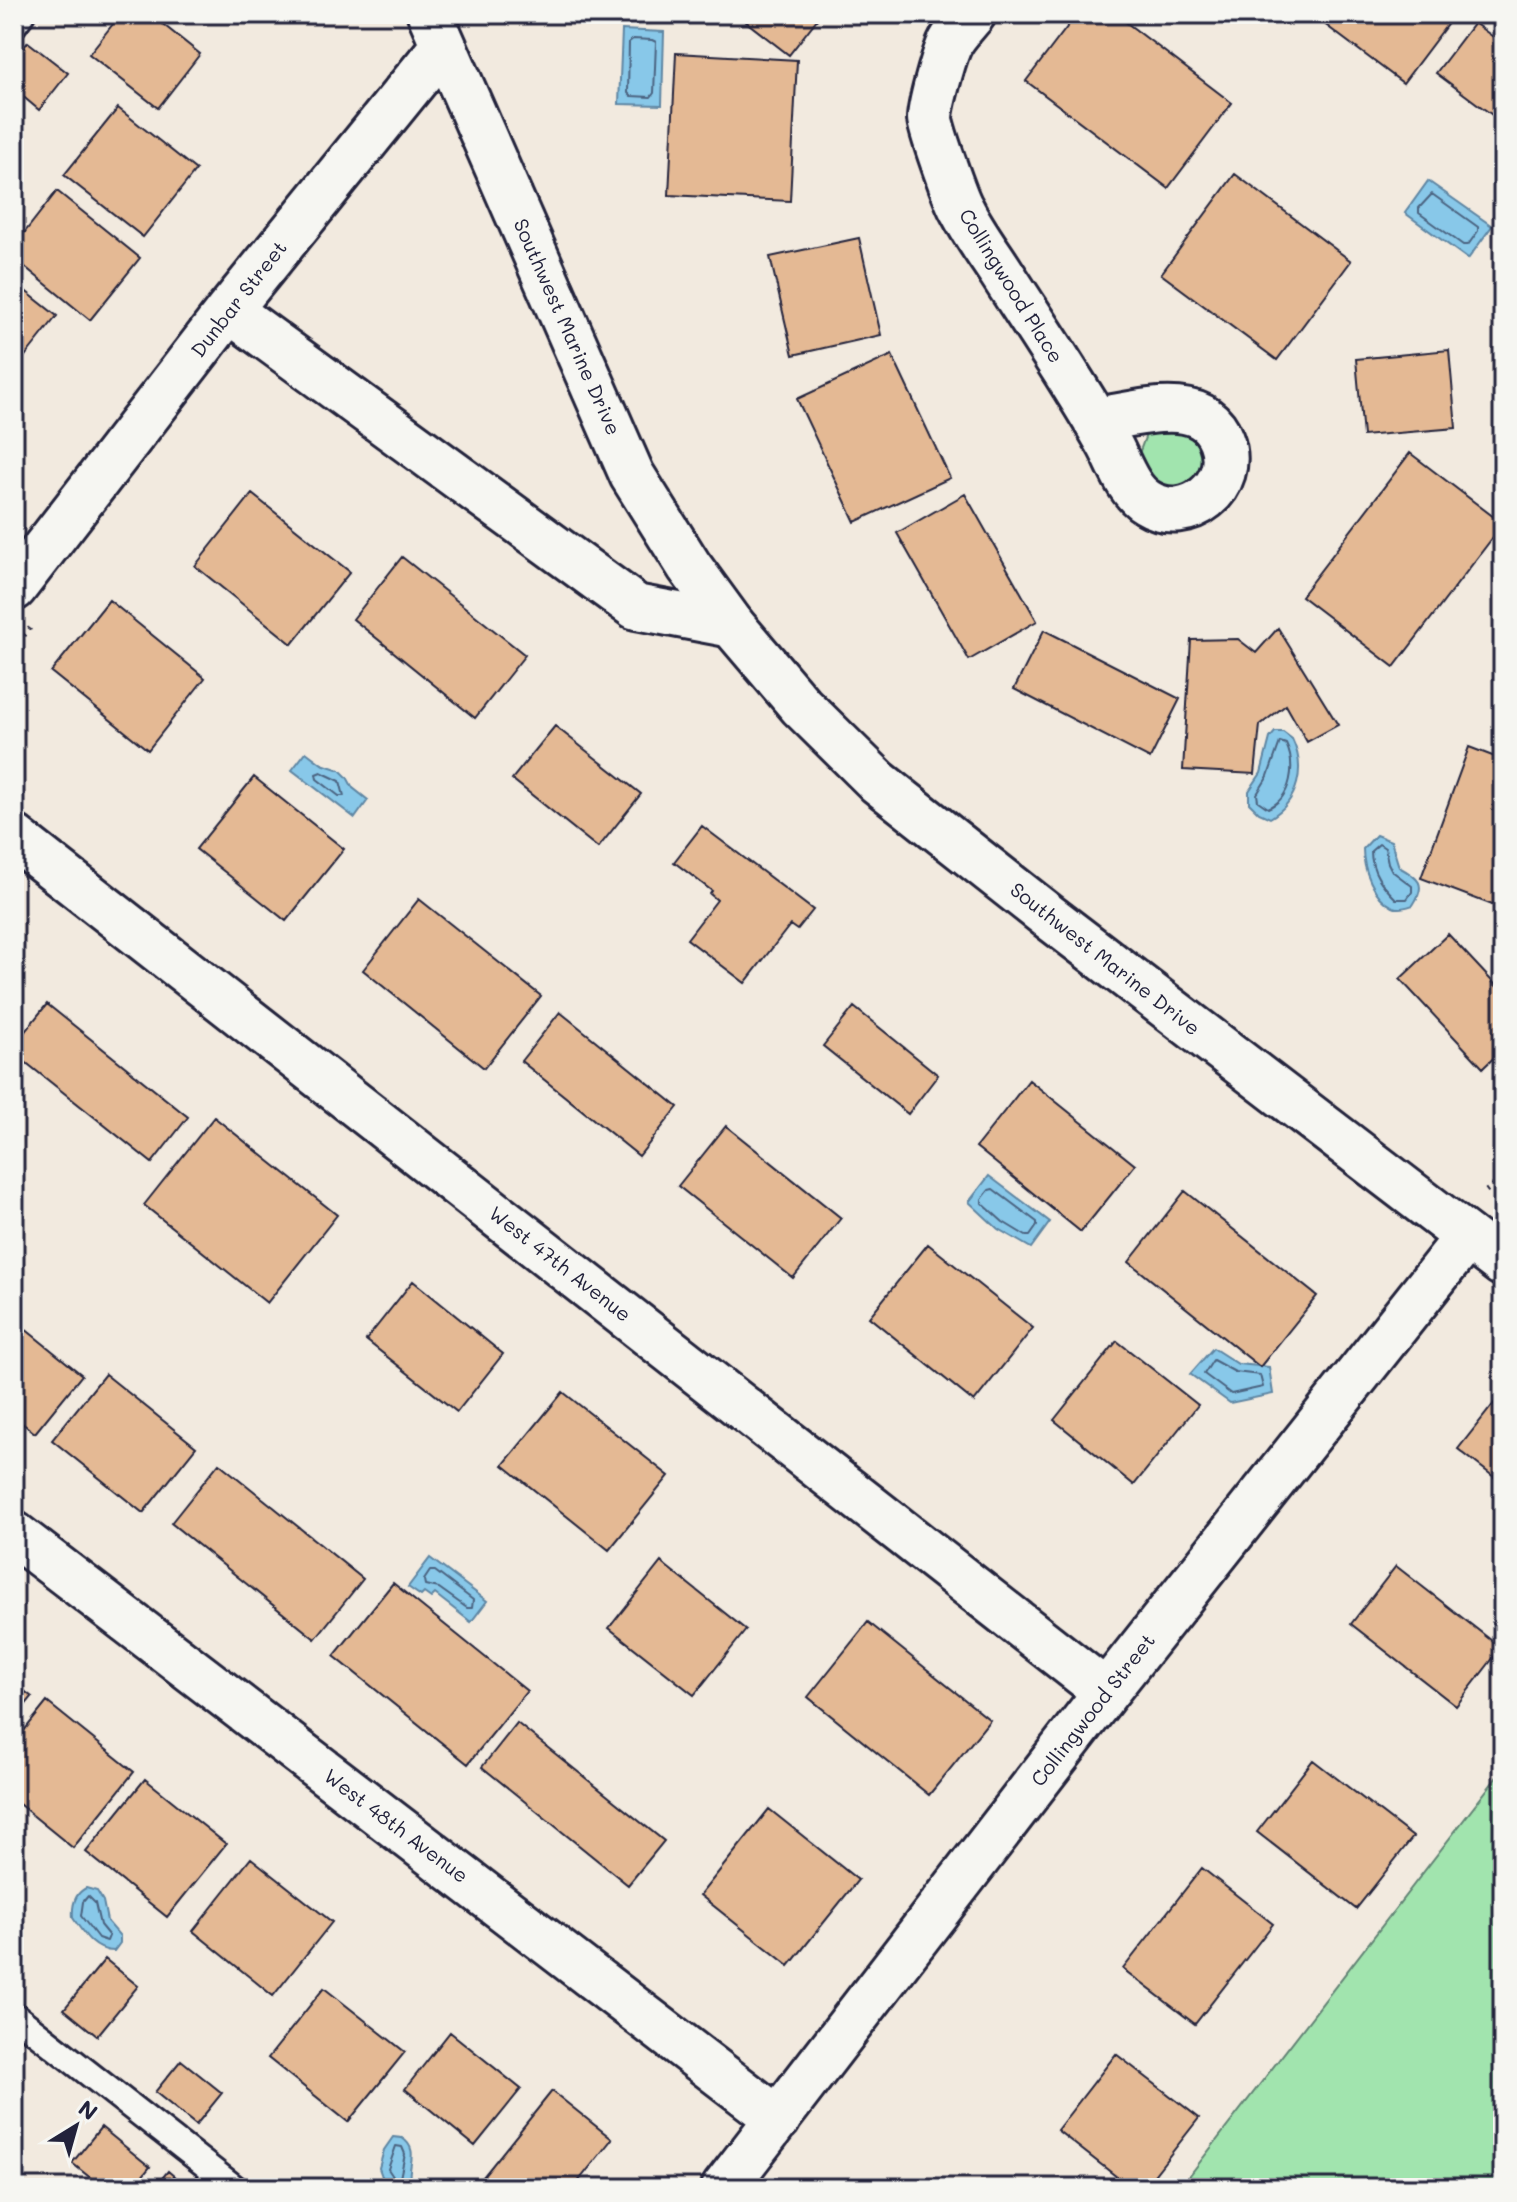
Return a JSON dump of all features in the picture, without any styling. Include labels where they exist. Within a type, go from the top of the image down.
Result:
[{"type":"street","name":"Collingwood Place","points":[[973,14],[948,46],[930,120],[960,208],[1095,420]]},
{"type":"street","name":"Dunbar Street","points":[[14,588],[447,25]]},
{"type":"street","name":"Southwest Marine Drive","points":[[447,25],[632,475],[689,566],[732,625],[801,706],[878,782],[1503,1264]]},
{"type":"street","points":[[229,310],[636,607],[732,625]]},
{"type":"street","name":"West 47th Avenue","points":[[14,837],[1106,1692]]},
{"type":"street","name":"Collingwood Street","points":[[724,2188],[1106,1692],[1467,1237]]},
{"type":"street","name":"West 48th Avenue","points":[[14,1534],[778,2119]]},
{"type":"lane","points":[[14,25],[22,14]]},
{"type":"lane","points":[[14,2015],[235,2188]]},
{"type":"path","points":[[1486,1191],[1503,1178]]},
{"type":"green space","points":[[1156,428],[1198,435],[1206,466],[1184,490],[1152,486],[1138,456],[1146,435]]},
{"type":"green space","points":[[1503,1769],[1503,2188],[1180,2188]]},
{"type":"water","points":[[622,30],[664,32],[662,105],[619,104]]},
{"type":"water","points":[[1428,181],[1492,226],[1468,259],[1405,213]]},
{"type":"water","points":[[1275,732],[1283,732],[1292,739],[1299,772],[1288,803],[1270,818],[1249,803],[1249,791],[1261,773],[1270,738]]},
{"type":"water","points":[[306,752],[322,764],[340,770],[353,788],[368,800],[355,818],[292,770]]},
{"type":"water","points":[[1376,835],[1391,841],[1399,867],[1419,882],[1420,892],[1413,905],[1393,907],[1380,897],[1370,882],[1363,849]]},
{"type":"water","points":[[989,1176],[1050,1222],[1031,1248],[998,1229],[969,1202]]},
{"type":"water","points":[[1213,1348],[1238,1364],[1269,1367],[1273,1394],[1230,1403],[1190,1374]]},
{"type":"water","points":[[430,1558],[487,1601],[471,1622],[435,1594],[431,1598],[424,1593],[421,1596],[408,1587]]},
{"type":"water","points":[[86,1888],[97,1891],[103,1901],[107,1921],[120,1936],[120,1943],[114,1951],[95,1945],[73,1918],[75,1901]]},
{"type":"water","points":[[393,2137],[402,2138],[411,2149],[411,2188],[386,2188],[379,2168],[384,2150]]},
{"type":"building","points":[[121,14],[150,14],[200,54],[158,108],[89,54]]},
{"type":"building","points":[[736,14],[821,14],[789,55]]},
{"type":"building","points":[[1077,14],[1115,14],[1232,103],[1168,188],[1026,81]]},
{"type":"building","points":[[1311,14],[1455,14],[1403,83]]},
{"type":"building","points":[[1474,23],[1503,44],[1503,123],[1436,73]]},
{"type":"building","points":[[28,42],[68,73],[39,110],[14,89],[14,60]]},
{"type":"building","points":[[676,53],[797,60],[790,201],[669,195]]},
{"type":"building","points":[[118,108],[196,170],[143,237],[64,175]]},
{"type":"building","points":[[1235,174],[1351,261],[1277,360],[1161,274]]},
{"type":"building","points":[[57,191],[140,258],[90,320],[14,258],[14,246]]},
{"type":"building","points":[[859,238],[881,335],[793,355],[770,257]]},
{"type":"building","points":[[14,282],[57,316],[14,370]]},
{"type":"building","points":[[1449,350],[1456,428],[1363,436],[1356,359]]},
{"type":"building","points":[[892,355],[950,478],[855,522],[797,399]]},
{"type":"building","points":[[1410,453],[1503,524],[1394,667],[1301,596]]},
{"type":"building","points":[[252,494],[350,572],[292,644],[195,566]]},
{"type":"building","points":[[965,494],[1037,621],[969,660],[897,533]]},
{"type":"building","points":[[402,557],[525,655],[475,718],[353,619]]},
{"type":"building","points":[[109,600],[205,678],[148,750],[51,672]]},
{"type":"building","points":[[1278,628],[1338,725],[1307,742],[1286,705],[1260,725],[1255,774],[1183,770],[1191,640],[1238,639],[1256,653]]},
{"type":"building","points":[[1044,630],[1180,699],[1150,759],[1014,689]]},
{"type":"building","points":[[555,726],[641,794],[598,848],[512,779]]},
{"type":"building","points":[[1469,747],[1503,760],[1503,909],[1421,878]]},
{"type":"building","points":[[254,777],[344,849],[286,921],[196,849]]},
{"type":"building","points":[[702,826],[813,910],[797,930],[790,925],[745,983],[687,939],[717,900],[710,894],[712,891],[674,862]]},
{"type":"building","points":[[419,899],[541,996],[484,1068],[363,970]]},
{"type":"building","points":[[1448,934],[1503,993],[1503,1049],[1483,1068],[1400,979]]},
{"type":"building","points":[[47,1004],[188,1117],[152,1163],[14,1053],[14,1045]]},
{"type":"building","points":[[854,1007],[938,1075],[908,1114],[823,1046]]},
{"type":"building","points":[[560,1012],[678,1107],[639,1156],[521,1061]]},
{"type":"building","points":[[1029,1080],[1135,1165],[1081,1232],[976,1147]]},
{"type":"building","points":[[214,1117],[337,1215],[267,1303],[144,1205]]},
{"type":"building","points":[[726,1126],[841,1218],[793,1278],[678,1186]]},
{"type":"building","points":[[1185,1191],[1317,1296],[1260,1367],[1129,1262]]},
{"type":"building","points":[[928,1244],[1033,1328],[974,1402],[869,1317]]},
{"type":"building","points":[[413,1281],[503,1354],[457,1412],[366,1340]]},
{"type":"building","points":[[14,1320],[82,1375],[35,1433],[14,1417]]},
{"type":"building","points":[[1117,1341],[1198,1405],[1134,1485],[1054,1420]]},
{"type":"building","points":[[105,1374],[196,1447],[143,1513],[52,1440]]},
{"type":"building","points":[[563,1392],[669,1476],[609,1550],[503,1465]]},
{"type":"building","points":[[1503,1392],[1503,1484],[1458,1449]]},
{"type":"building","points":[[219,1463],[363,1579],[315,1639],[171,1523]]},
{"type":"building","points":[[661,1562],[746,1630],[694,1695],[609,1628]]},
{"type":"building","points":[[1396,1566],[1501,1648],[1456,1706],[1351,1624]]},
{"type":"building","points":[[393,1583],[527,1691],[468,1764],[334,1656]]},
{"type":"building","points":[[868,1622],[990,1720],[929,1795],[808,1697]]},
{"type":"building","points":[[14,1683],[32,1697],[14,1719]]},
{"type":"building","points":[[47,1702],[134,1772],[73,1848],[14,1800],[14,1743]]},
{"type":"building","points":[[517,1723],[664,1841],[628,1885],[482,1767]]},
{"type":"building","points":[[1313,1760],[1413,1837],[1356,1909],[1257,1832]]},
{"type":"building","points":[[145,1779],[226,1844],[167,1917],[86,1852]]},
{"type":"building","points":[[769,1809],[858,1880],[789,1966],[700,1895]]},
{"type":"building","points":[[251,1858],[332,1922],[273,1996],[193,1931]]},
{"type":"building","points":[[1202,1868],[1273,1924],[1195,2024],[1123,1969]]},
{"type":"building","points":[[105,1959],[138,1986],[97,2036],[64,2009]]},
{"type":"building","points":[[324,1988],[405,2052],[348,2122],[268,2058]]},
{"type":"building","points":[[450,2032],[521,2089],[475,2146],[405,2089]]},
{"type":"building","points":[[1116,2054],[1199,2118],[1144,2188],[1131,2188],[1057,2130]]},
{"type":"building","points":[[181,2060],[222,2093],[196,2125],[155,2092]]},
{"type":"building","points":[[552,2091],[612,2139],[573,2188],[475,2187]]},
{"type":"building","points":[[101,2127],[150,2167],[133,2188],[103,2188],[72,2163]]},
{"type":"building","points":[[168,2171],[188,2188],[154,2188]]}]
